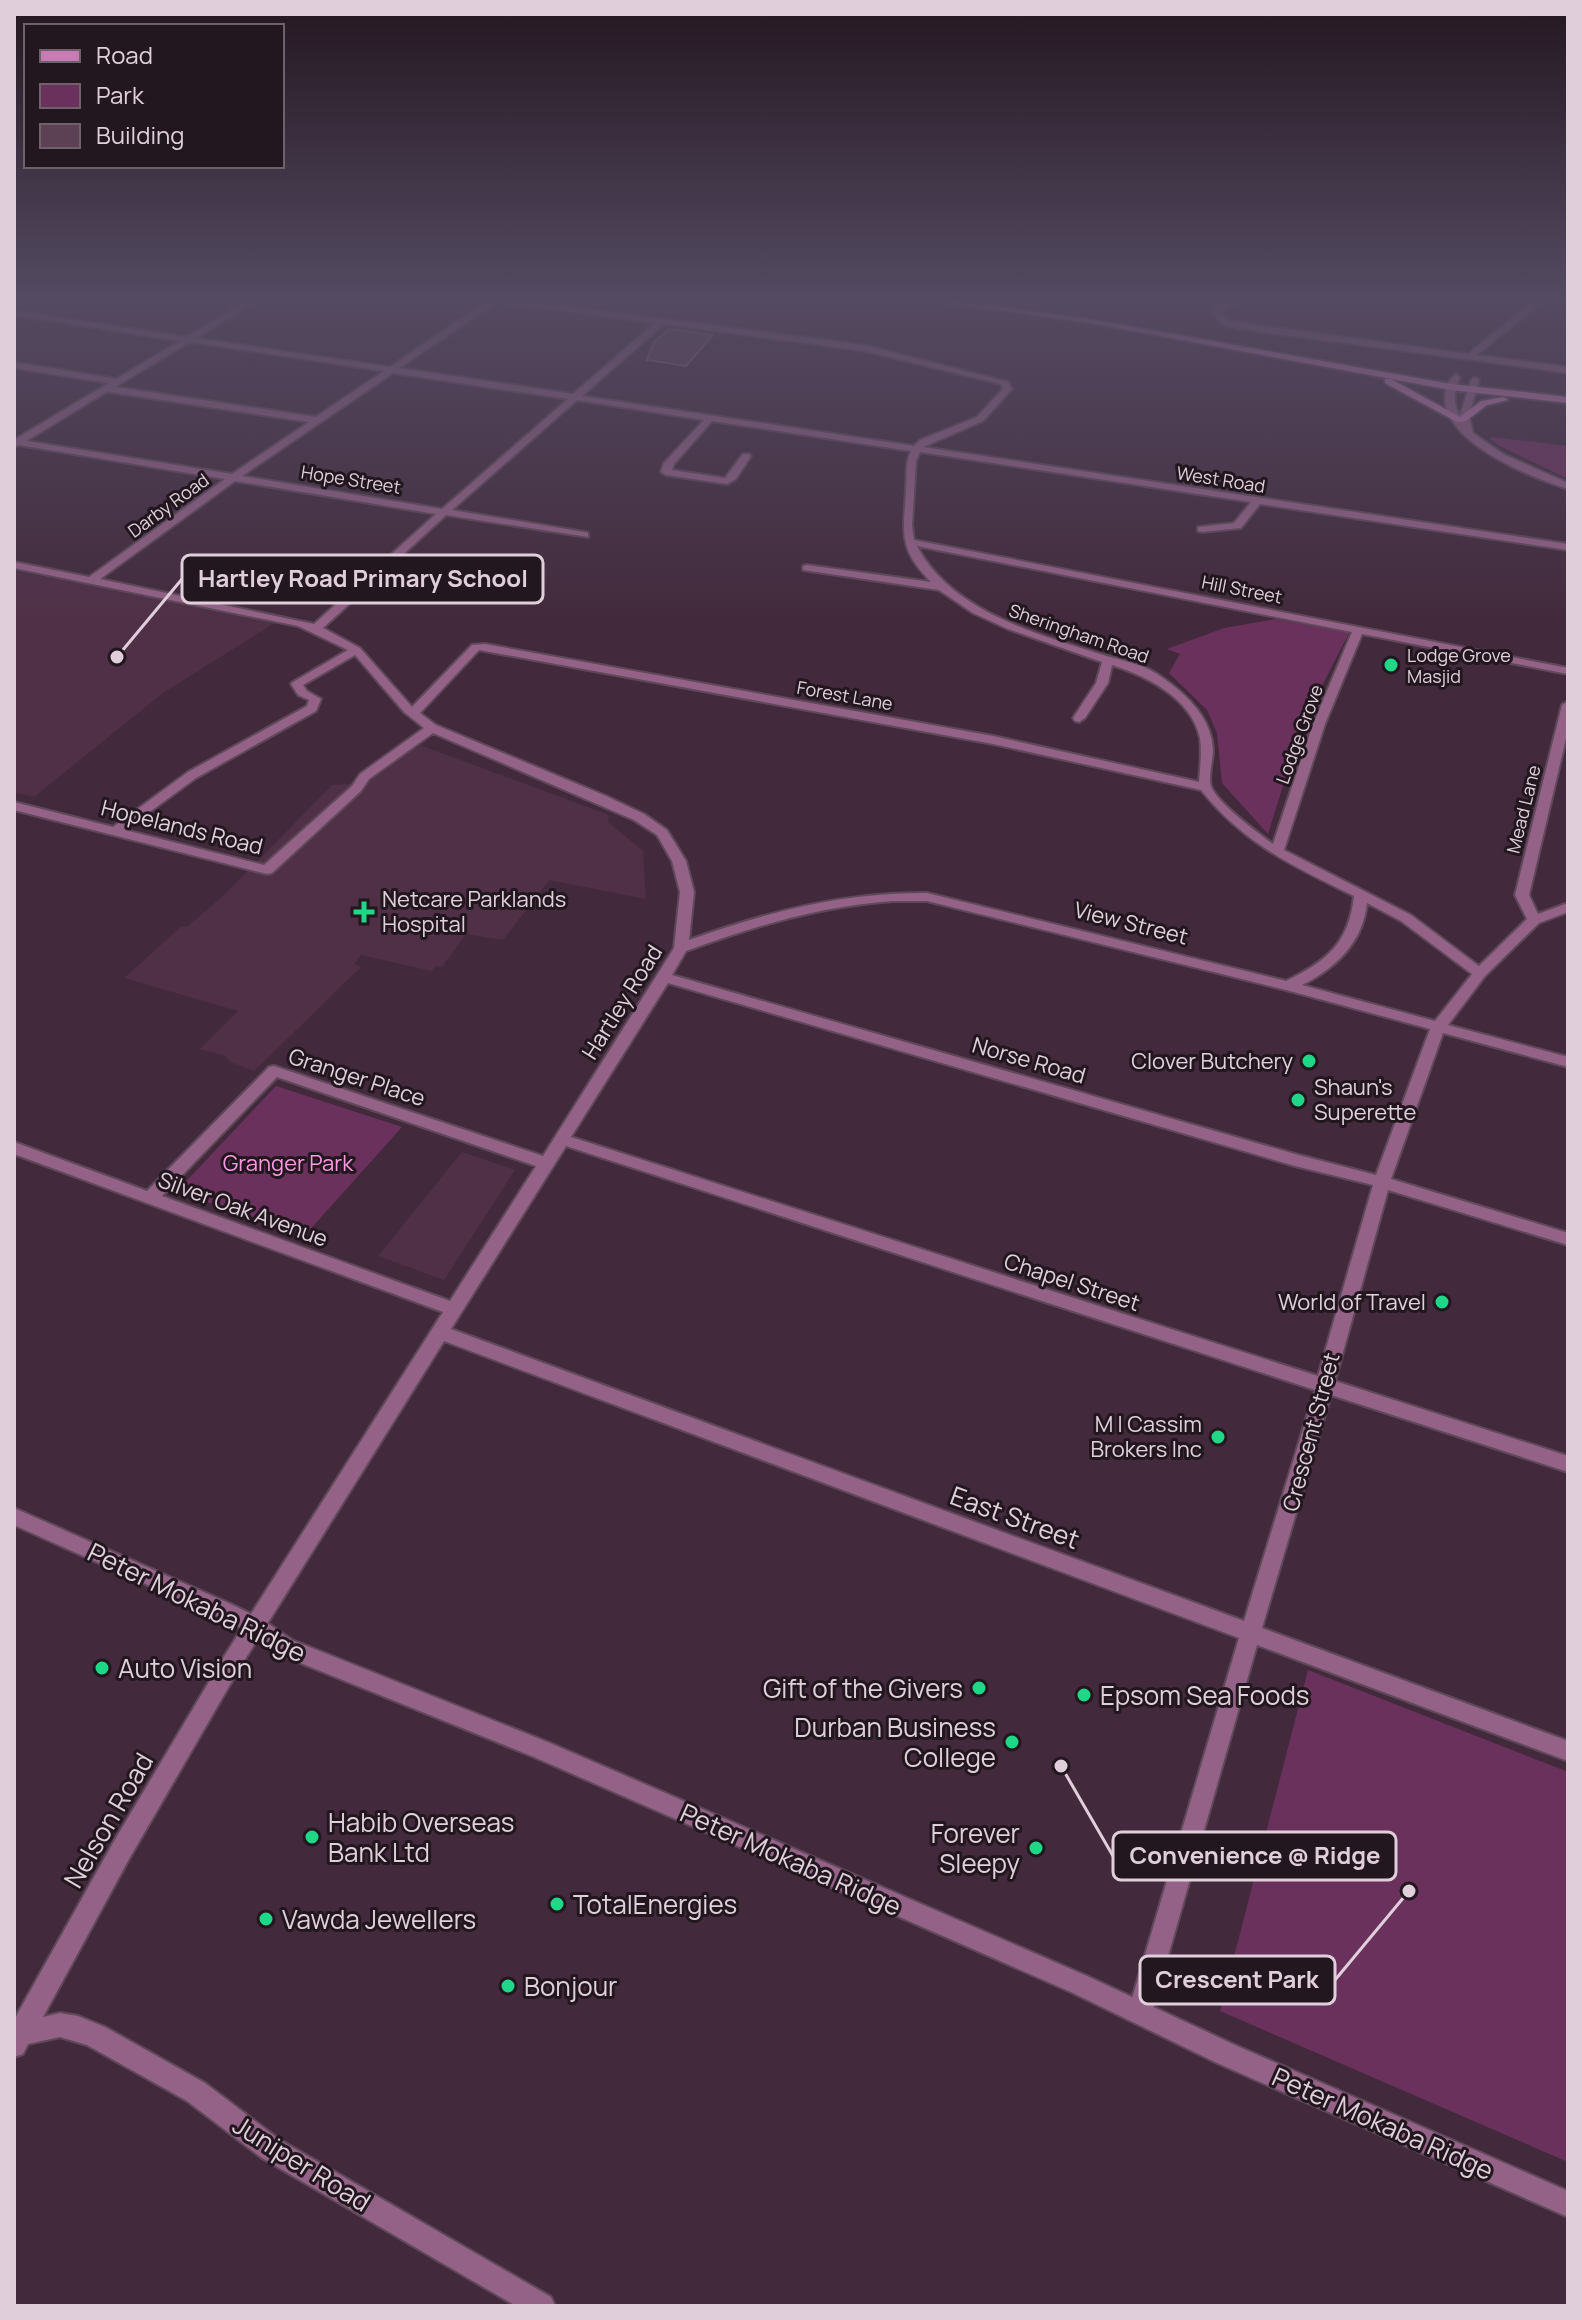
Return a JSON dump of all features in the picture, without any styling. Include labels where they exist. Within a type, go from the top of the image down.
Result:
[{"type":"main road","points":[[1426,403],[1462,423],[1484,403]]},
{"type":"street","points":[[16,443],[84,403]]},
{"type":"street","points":[[205,403],[317,420]]},
{"type":"street","name":"Darby Road","points":[[92,580],[342,403]]},
{"type":"street","points":[[315,629],[567,403]]},
{"type":"street","name":"West Road","points":[[609,403],[1568,547]]},
{"type":"street","points":[[910,542],[907,528],[912,488],[910,464],[915,449],[923,442],[969,425],[988,414],[997,403]]},
{"type":"street","points":[[1449,403],[1462,423],[1501,457],[1568,486]]},
{"type":"street","points":[[1462,423],[1468,403]]},
{"type":"street","points":[[710,418],[669,463],[666,472],[727,481],[746,456]]},
{"type":"street","name":"Hope Street","points":[[16,443],[584,535]]},
{"type":"street","points":[[1202,529],[1237,526],[1257,501]]},
{"type":"street","name":"Sheringham Road","points":[[910,542],[917,558],[944,587],[995,621],[1021,633],[1148,673],[1161,681],[1193,713],[1204,731],[1207,745],[1205,787]]},
{"type":"street","name":"Hill Street","points":[[910,542],[1568,671]]},
{"type":"street","name":"Hartley Road","points":[[14,565],[284,618],[315,629],[356,650],[413,713],[432,728],[602,799],[639,817],[662,833],[679,861],[687,892],[681,948],[664,977],[256,1626]]},
{"type":"street","points":[[807,568],[944,587]]},
{"type":"street","name":"Lodge Grove","points":[[1277,852],[1319,724],[1358,630]]},
{"type":"street","name":"Forest Lane","points":[[413,713],[476,647],[993,740],[1205,787]]},
{"type":"street","points":[[116,831],[192,775],[312,708],[315,699],[302,693],[297,684],[356,650]]},
{"type":"street","points":[[1079,718],[1102,683],[1108,660]]},
{"type":"street","name":"Mead Lane","points":[[1534,920],[1522,895],[1568,705]]},
{"type":"street","name":"Hopelands Road","points":[[14,806],[267,870],[357,788],[364,777],[432,728]]},
{"type":"street","points":[[1205,787],[1241,826],[1277,852],[1410,921],[1444,951],[1480,973]]},
{"type":"street","points":[[1288,986],[1307,977],[1341,951],[1358,926],[1361,895]]},
{"type":"street","name":"View Street","points":[[681,948],[816,904],[895,896],[927,897],[958,902],[1288,986],[1568,1062]]},
{"type":"street","name":"Crescent Street","points":[[1140,2012],[1293,1499],[1322,1386],[1382,1182],[1438,1028],[1480,973],[1534,920],[1568,907]]},
{"type":"street","name":"Norse Road","points":[[664,977],[1295,1160],[1382,1182],[1568,1239]]},
{"type":"street","name":"Granger Place","points":[[150,1198],[274,1071],[548,1164]]},
{"type":"street","name":"Chapel Street","points":[[564,1140],[1568,1464]]},
{"type":"street","name":"Silver Oak Avenue","points":[[14,1148],[456,1310]]},
{"type":"street","name":"East Street","points":[[442,1333],[1568,1751]]},
{"type":"street","name":"Peter Mokaba Ridge","points":[[14,1516],[256,1626],[285,1647],[542,1750],[1568,2204]]},
{"type":"street","name":"Nelson Road","points":[[16,2037],[121,1851],[256,1626]]},
{"type":"street","name":"Juniper Road","points":[[16,2037],[60,2025],[96,2036],[196,2092],[271,2149],[542,2306]]},
{"type":"shaded area","points":[[14,571],[278,621],[163,693],[34,797],[14,792]]},
{"type":"shaded area","name":"Netcare Parklands Hospital","points":[[420,745],[609,815],[608,822],[643,851],[646,899],[549,880],[503,940],[466,934],[442,967],[436,966],[431,971],[361,955],[354,964],[361,967],[254,1071],[230,1062],[225,1056],[200,1049],[238,1011],[124,978],[182,926],[187,927],[224,895],[332,785],[366,783]]},
{"type":"shaded area","points":[[462,1152],[515,1170],[444,1280],[378,1256]]},
{"type":"green space","points":[[1490,439],[1568,446],[1568,479],[1498,445]]},
{"type":"green space","points":[[1276,619],[1349,633],[1302,725],[1268,834],[1222,783],[1217,733],[1207,710],[1169,673],[1180,654],[1167,649],[1224,628]]},
{"type":"green space","name":"Granger Park","points":[[276,1086],[402,1127],[306,1234],[176,1192]]},
{"type":"green space","points":[[1308,1670],[1568,1772],[1568,2162],[1220,2011]]},
{"type":"place","name":"Hartley Road Primary School","points":[[117,657]]},
{"type":"place","name":"Lodge Grove Masjid","points":[[1391,665]]},
{"type":"place","name":"Netcare Parklands Hospital","points":[[364,912]]},
{"type":"place","name":"Clover Butchery","points":[[1309,1061]]},
{"type":"place","name":"Shaun's Superette","points":[[1298,1100]]},
{"type":"place","name":"World of Travel","points":[[1442,1302]]},
{"type":"place","name":"M I Cassim Brokers Inc","points":[[1218,1437]]},
{"type":"place","name":"Auto Vision","points":[[102,1668]]},
{"type":"place","name":"Gift of the Givers","points":[[979,1688]]},
{"type":"place","name":"Epsom Sea Foods","points":[[1084,1695]]},
{"type":"place","name":"Durban Business College","points":[[1012,1742]]},
{"type":"place","name":"Convenience @ Ridge","points":[[1061,1766]]},
{"type":"place","name":"Habib Overseas Bank Ltd","points":[[312,1837]]},
{"type":"place","name":"Forever Sleepy","points":[[1036,1848]]},
{"type":"place","name":"Crescent Park","points":[[1409,1891]]},
{"type":"place","name":"TotalEnergies","points":[[557,1904]]},
{"type":"place","name":"Vawda Jewellers","points":[[266,1919]]},
{"type":"place","name":"Bonjour","points":[[508,1986]]}]
